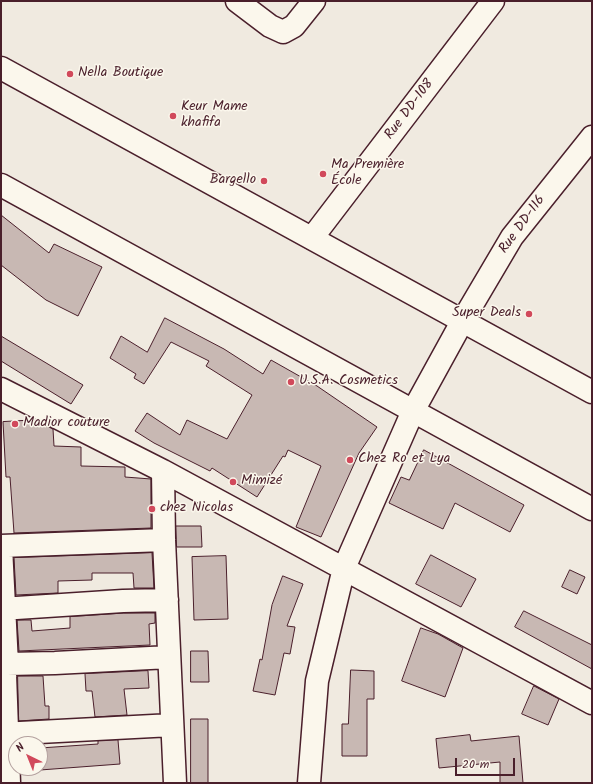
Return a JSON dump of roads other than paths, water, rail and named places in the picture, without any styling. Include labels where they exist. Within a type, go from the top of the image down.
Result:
[{"type":"street","points":[[237,1],[270,26],[283,32],[294,26],[314,1]]},
{"type":"street","name":"Rue DD-108","points":[[312,238],[493,1]]},
{"type":"street","points":[[1,68],[592,392]]},
{"type":"street","name":"Rue DD-116","points":[[309,783],[317,681],[344,568],[414,411],[463,320],[512,237],[585,159],[592,137]]},
{"type":"street","points":[[1,184],[592,509]]},
{"type":"street","points":[[1,388],[163,471],[592,703]]},
{"type":"street","points":[[163,471],[164,540],[175,783]]},
{"type":"street","points":[[9,783],[4,734],[1,551],[164,540]]},
{"type":"street","points":[[2,609],[122,601],[167,600]]},
{"type":"street","points":[[4,671],[55,663],[169,657]]},
{"type":"street","points":[[4,734],[172,725]]},
{"type":"place","name":"Nella Boutique","points":[[70,74]]},
{"type":"place","name":"Keur Mame khafifa","points":[[173,116]]},
{"type":"place","name":"Ma Première École","points":[[323,174]]},
{"type":"place","name":"Bargello","points":[[264,181]]},
{"type":"place","name":"Super Deals","points":[[529,314]]},
{"type":"place","name":"U.S.A. Cosmetics","points":[[291,382]]},
{"type":"place","name":"Madior couture","points":[[15,424]]},
{"type":"place","name":"Chez Ro et Lya","points":[[350,460]]},
{"type":"place","name":"Mimizé","points":[[233,482]]},
{"type":"place","name":"chez Nicolas","points":[[152,509]]}]
